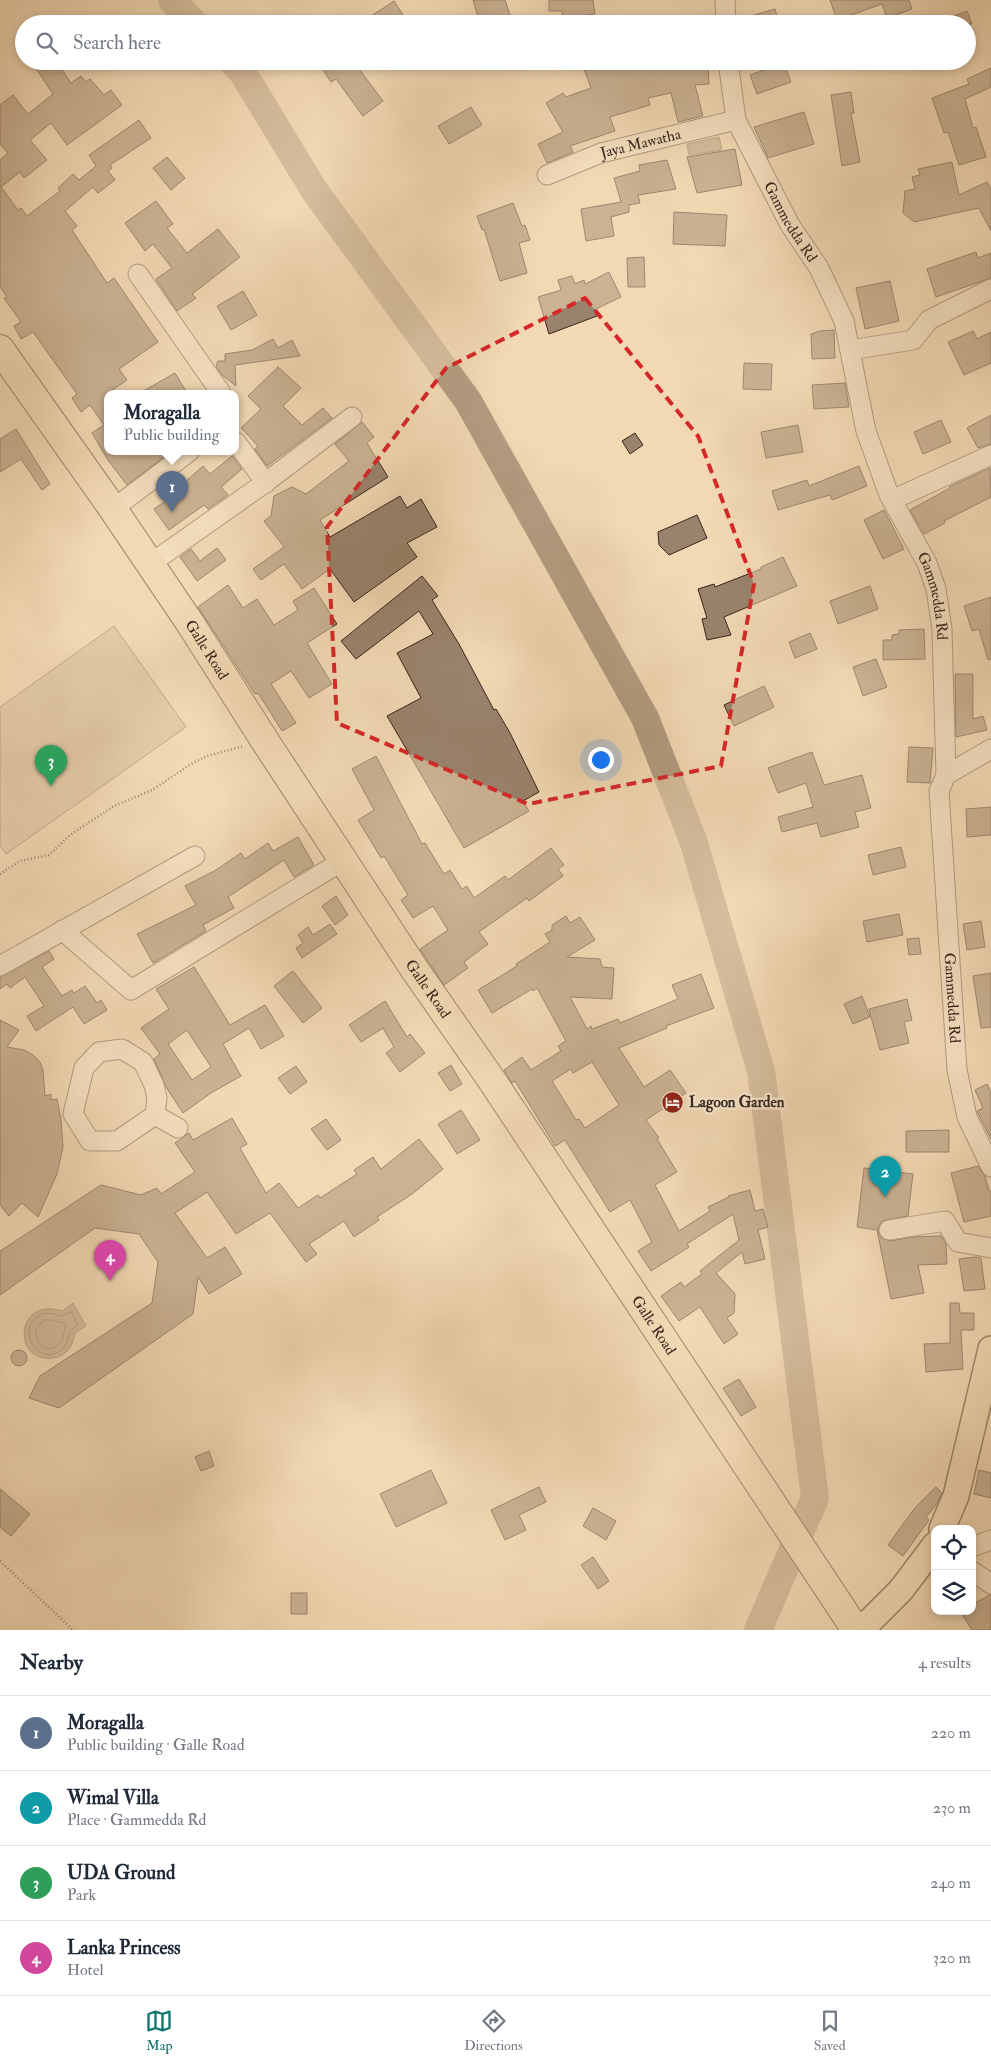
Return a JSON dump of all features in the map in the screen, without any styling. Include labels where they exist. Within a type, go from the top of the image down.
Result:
[{"type":"highway","name":"Galle Road","points":[[0,348],[150,564],[415,970],[490,1079],[854,1625]]},
{"type":"main road","points":[[944,1525],[956,1496],[991,1349]]},
{"type":"main road","points":[[854,1625],[901,1590],[931,1551]]},
{"type":"street","points":[[725,0],[726,15]]},
{"type":"street","name":"Gammedda Rd","points":[[729,70],[736,120],[790,226],[819,268],[844,321],[866,431],[892,500],[927,563],[936,590],[942,629],[946,775],[939,791],[957,1070],[967,1118],[991,1167]]},
{"type":"street","name":"Jaya Mawatha","points":[[547,175],[601,153],[736,120]]},
{"type":"street","points":[[138,274],[219,390]]},
{"type":"street","points":[[850,350],[913,340],[929,320],[991,289]]},
{"type":"street","points":[[150,564],[266,483],[352,417]]},
{"type":"street","points":[[239,446],[266,483]]},
{"type":"street","points":[[113,509],[185,455]]},
{"type":"street","points":[[892,500],[991,455]]},
{"type":"street","points":[[946,775],[991,749]]},
{"type":"street","points":[[0,966],[194,856]]},
{"type":"street","points":[[62,930],[131,990],[344,860]]},
{"type":"street","points":[[122,1049],[143,1062],[154,1085],[157,1098],[155,1115],[118,1141],[90,1141],[73,1114],[84,1068],[99,1052],[122,1049]]},
{"type":"street","points":[[155,1115],[178,1128]]},
{"type":"street","points":[[889,1230],[945,1222],[958,1242],[991,1248]]},
{"type":"street","points":[[976,1546],[991,1540]]},
{"type":"street","points":[[976,1574],[991,1584]]},
{"type":"path","points":[[0,874],[20,861],[49,855],[70,835],[114,806],[152,790],[190,764],[207,756],[265,741]]},
{"type":"path","points":[[0,1561],[73,1630]]},
{"type":"highlighted area","points":[[585,298],[698,436],[754,584],[721,766],[528,804],[337,723],[327,527],[446,368]]},
{"type":"shaded area","points":[[114,626],[186,727],[6,854],[0,846],[0,707]]},
{"type":"water","points":[[719,137],[722,150],[689,155],[687,144]]},
{"type":"water","points":[[73,1303],[86,1326],[75,1333],[69,1349],[59,1357],[54,1358],[40,1357],[30,1351],[25,1342],[24,1331],[27,1321],[35,1313],[46,1309],[62,1311]]},
{"type":"building","points":[[473,0],[505,0],[510,15],[477,15]]},
{"type":"building","points":[[549,0],[593,0],[595,14],[563,15],[562,11],[549,11]]},
{"type":"building","points":[[830,0],[909,0],[912,9],[895,15],[886,15],[882,4],[851,15],[835,15]]},
{"type":"building","points":[[394,1],[403,15],[373,15]]},
{"type":"building","points":[[775,9],[777,15],[754,15]]},
{"type":"building","points":[[967,11],[969,15],[956,15]]},
{"type":"building","points":[[991,68],[991,87],[965,99],[973,128],[976,127],[986,157],[959,165],[948,132],[944,133],[932,98],[969,84],[967,79]]},
{"type":"building","points":[[37,70],[62,70],[71,83],[81,76],[86,82],[90,79],[104,95],[111,90],[122,105],[67,145],[51,123],[30,140],[47,160],[24,178],[20,172],[1,187],[18,210],[21,208],[27,216],[60,191],[58,188],[73,174],[79,180],[96,166],[89,155],[139,120],[151,138],[110,165],[112,168],[108,171],[115,180],[98,193],[93,187],[65,211],[77,226],[72,230],[107,283],[114,278],[158,342],[119,369],[127,380],[112,390],[104,390],[104,425],[90,405],[81,412],[72,398],[77,394],[33,332],[21,339],[14,326],[21,322],[4,298],[7,297],[0,287],[0,160],[8,153],[0,144],[0,105],[13,95],[28,114],[53,94]]},
{"type":"building","points":[[323,70],[360,70],[383,101],[363,116],[336,79],[331,82]]},
{"type":"building","points":[[584,70],[708,70],[709,84],[695,85],[703,116],[678,122],[671,93],[648,98],[650,105],[610,117],[615,131],[570,146],[573,152],[547,163],[538,144],[563,132],[546,103],[563,93],[566,97],[591,88]]},
{"type":"building","points":[[764,70],[787,70],[791,82],[757,94],[750,75]]},
{"type":"building","points":[[851,92],[854,113],[851,113],[860,162],[842,166],[831,95]]},
{"type":"building","points":[[471,107],[482,125],[449,144],[438,126]]},
{"type":"building","points":[[804,112],[814,144],[768,158],[754,127]]},
{"type":"building","points":[[735,149],[742,185],[697,193],[687,157]]},
{"type":"building","points":[[167,157],[185,178],[171,190],[153,168]]},
{"type":"building","points":[[667,160],[676,189],[638,195],[640,203],[629,205],[629,212],[611,217],[614,236],[586,241],[581,209],[621,202],[614,178],[640,171],[639,165]]},
{"type":"building","points":[[952,162],[959,195],[987,182],[991,189],[991,231],[979,208],[914,222],[903,213],[905,191],[915,189],[912,177],[920,175],[918,169]]},
{"type":"building","points":[[156,201],[173,224],[167,228],[187,253],[218,229],[240,257],[192,294],[196,298],[177,311],[156,279],[172,268],[153,244],[145,251],[125,223]]},
{"type":"building","points":[[513,203],[522,226],[525,225],[530,240],[519,243],[527,273],[500,281],[484,229],[482,230],[477,216]]},
{"type":"building","points":[[674,212],[727,215],[725,246],[673,244]]},
{"type":"building","points":[[976,252],[978,258],[991,253],[991,278],[936,297],[927,269]]},
{"type":"building","points":[[644,257],[645,287],[628,287],[627,258]]},
{"type":"building","points":[[609,272],[621,297],[594,310],[597,316],[549,334],[538,297],[561,290],[558,280],[572,276],[575,284],[584,280],[585,284]]},
{"type":"building","points":[[890,281],[899,321],[865,329],[856,288]]},
{"type":"building","points":[[243,291],[257,315],[231,330],[217,306]]},
{"type":"building","points":[[834,330],[835,358],[812,359],[811,334]]},
{"type":"building","points":[[973,331],[977,339],[991,332],[991,363],[964,375],[948,342]]},
{"type":"building","points":[[273,339],[278,348],[292,340],[300,356],[235,365],[236,386],[222,375],[216,366],[218,361],[225,361],[225,354],[252,350]]},
{"type":"building","points":[[744,363],[772,364],[771,390],[743,389]]},
{"type":"building","points":[[278,367],[301,388],[283,406],[302,425],[323,408],[332,418],[267,466],[255,449],[258,446],[241,428],[261,409],[248,396]]},
{"type":"building","points":[[175,373],[185,390],[145,390]]},
{"type":"building","points":[[845,383],[849,407],[814,409],[812,385]]},
{"type":"building","points":[[991,415],[991,444],[978,448],[967,428]]},
{"type":"building","points":[[941,420],[951,442],[923,454],[914,432]]},
{"type":"building","points":[[362,422],[374,437],[367,443],[388,477],[320,520],[330,537],[400,496],[407,508],[421,499],[437,527],[407,543],[417,557],[354,602],[330,569],[302,589],[284,564],[261,580],[253,569],[284,547],[264,521],[271,516],[274,496],[292,487],[306,494],[349,461],[335,444]]},
{"type":"building","points":[[104,425],[104,453],[92,433]]},
{"type":"building","points":[[798,425],[803,452],[766,458],[761,432]]},
{"type":"building","points":[[16,429],[50,484],[42,490],[21,459],[0,472],[0,439]]},
{"type":"building","points":[[635,433],[643,445],[630,454],[622,441]]},
{"type":"building","points":[[105,455],[167,455],[127,485]]},
{"type":"building","points":[[232,456],[242,469],[221,487],[228,495],[208,509],[204,505],[169,530],[154,509],[188,485],[185,482],[203,466],[210,474]]},
{"type":"building","points":[[859,466],[867,486],[832,500],[830,495],[778,510],[772,491],[807,480],[809,486]]},
{"type":"building","points":[[990,468],[991,497],[944,521],[945,523],[924,534],[910,510],[949,487]]},
{"type":"building","points":[[884,510],[904,549],[883,559],[864,520]]},
{"type":"building","points":[[697,515],[707,538],[669,555],[659,545],[658,532]]},
{"type":"building","points":[[217,548],[226,560],[197,581],[180,557],[191,549],[200,561]]},
{"type":"building","points":[[783,557],[797,586],[724,617],[731,635],[707,640],[702,619],[707,618],[698,589],[714,584],[715,587],[761,569],[761,567]]},
{"type":"building","points":[[422,576],[438,596],[432,600],[459,644],[494,710],[496,709],[510,733],[539,792],[523,801],[529,811],[464,848],[387,716],[421,698],[397,653],[433,634],[419,611],[356,659],[341,641]]},
{"type":"building","points":[[228,585],[243,608],[257,599],[274,625],[298,610],[293,601],[314,588],[337,624],[307,643],[332,684],[309,698],[291,671],[271,684],[296,723],[282,731],[258,693],[255,694],[198,607]]},
{"type":"building","points":[[870,586],[878,609],[838,624],[830,601]]},
{"type":"building","points":[[991,597],[991,659],[988,660],[979,629],[972,631],[964,606]]},
{"type":"building","points":[[924,629],[925,659],[883,660],[883,640],[892,640],[892,635],[899,634],[899,630]]},
{"type":"building","points":[[810,633],[817,649],[795,658],[789,642]]},
{"type":"building","points":[[876,659],[887,687],[863,696],[853,667]]},
{"type":"building","points":[[955,674],[973,674],[973,719],[983,716],[987,730],[956,737]]},
{"type":"building","points":[[764,686],[774,707],[734,726],[724,705]]},
{"type":"building","points":[[909,747],[933,748],[930,783],[907,782]]},
{"type":"building","points":[[812,752],[824,785],[862,775],[871,808],[855,812],[859,827],[821,837],[817,823],[782,832],[778,817],[813,807],[806,783],[778,793],[768,768]]},
{"type":"building","points":[[376,756],[422,844],[425,843],[444,874],[450,870],[462,889],[467,886],[474,898],[505,876],[508,880],[551,848],[564,865],[558,869],[563,876],[529,901],[527,898],[479,932],[488,944],[464,962],[468,968],[444,985],[420,949],[448,930],[433,906],[413,918],[401,900],[408,895],[384,856],[381,858],[358,820],[374,810],[352,769]]},
{"type":"building","points":[[991,807],[991,835],[967,837],[966,809]]},
{"type":"building","points":[[298,837],[314,865],[294,877],[284,860],[228,897],[234,908],[203,925],[206,931],[153,963],[137,934],[196,905],[185,886],[216,870],[241,853],[245,859],[268,843],[273,851]]},
{"type":"building","points":[[901,847],[906,867],[873,875],[868,855]]},
{"type":"building","points":[[336,896],[348,915],[335,925],[322,906]]},
{"type":"building","points":[[899,914],[903,935],[867,942],[863,921]]},
{"type":"building","points":[[566,916],[570,923],[580,917],[595,940],[567,957],[600,959],[602,967],[614,968],[612,999],[570,997],[587,1029],[591,1026],[592,1029],[618,1019],[620,1023],[678,999],[672,985],[701,974],[714,1008],[666,1026],[667,1028],[619,1048],[644,1087],[670,1070],[686,1093],[646,1120],[659,1138],[657,1139],[677,1172],[655,1185],[679,1231],[710,1211],[708,1207],[728,1196],[750,1190],[755,1211],[763,1209],[768,1227],[758,1230],[765,1259],[745,1264],[742,1252],[716,1273],[735,1294],[734,1313],[727,1318],[738,1334],[724,1344],[700,1307],[679,1321],[661,1296],[681,1282],[684,1287],[702,1274],[700,1271],[739,1240],[733,1214],[687,1244],[689,1247],[651,1271],[638,1251],[652,1242],[630,1200],[610,1212],[565,1140],[555,1146],[515,1081],[512,1083],[504,1070],[522,1057],[531,1070],[561,1051],[558,1046],[566,1041],[537,988],[533,991],[532,989],[492,1013],[478,990],[517,966],[516,964],[550,942],[545,934],[552,930],[552,925]],"holes":[[[592,1062],[619,1105],[585,1128],[579,1119],[576,1120],[552,1081],[571,1069],[573,1073]]]},
{"type":"building","points":[[981,921],[985,947],[967,950],[963,924]]},
{"type":"building","points":[[330,924],[337,934],[302,958],[296,948],[303,943],[298,935],[308,927],[313,935]]},
{"type":"building","points":[[919,938],[921,954],[909,955],[907,939]]},
{"type":"building","points":[[49,951],[54,959],[42,967],[62,996],[72,990],[74,993],[85,986],[97,1003],[101,1000],[107,1010],[84,1024],[73,1007],[36,1031],[27,1016],[44,1006],[25,977],[10,988],[7,984],[0,989],[0,977]]},
{"type":"building","points":[[194,967],[230,1025],[265,1005],[284,1036],[261,1049],[249,1028],[223,1044],[241,1076],[211,1093],[183,1113],[166,1087],[154,1059],[160,1054],[141,1028],[169,1009],[156,989]],"holes":[[[187,1030],[211,1067],[192,1080],[168,1044]]]},
{"type":"building","points":[[293,971],[322,1008],[303,1023],[274,986]]},
{"type":"building","points":[[991,973],[991,1027],[981,1028],[973,976]]},
{"type":"building","points":[[862,996],[870,1017],[853,1024],[844,1004]]},
{"type":"building","points":[[907,999],[912,1020],[904,1022],[909,1043],[880,1050],[869,1009]]},
{"type":"building","points":[[385,1001],[407,1037],[410,1034],[425,1053],[400,1072],[386,1053],[394,1047],[383,1028],[361,1042],[349,1025]]},
{"type":"building","points":[[0,1020],[19,1030],[7,1047],[24,1050],[40,1062],[43,1071],[45,1096],[51,1094],[51,1100],[57,1099],[63,1147],[57,1174],[38,1217],[22,1203],[9,1216],[0,1205]]},
{"type":"building","points":[[451,1065],[462,1084],[450,1091],[438,1073]]},
{"type":"building","points":[[296,1066],[307,1082],[290,1094],[278,1078]]},
{"type":"building","points":[[987,1084],[991,1093],[991,1139],[977,1111],[983,1108],[975,1090]]},
{"type":"building","points":[[461,1110],[480,1140],[457,1154],[438,1124]]},
{"type":"building","points":[[232,1118],[247,1144],[240,1148],[266,1193],[279,1183],[298,1208],[318,1195],[320,1198],[357,1174],[354,1170],[373,1157],[381,1169],[419,1139],[443,1169],[412,1194],[377,1217],[379,1220],[354,1237],[344,1221],[309,1244],[317,1254],[306,1262],[270,1213],[236,1234],[207,1192],[175,1213],[207,1258],[225,1247],[242,1274],[209,1294],[198,1277],[193,1314],[59,1408],[29,1398],[40,1376],[152,1303],[158,1262],[139,1234],[95,1228],[0,1295],[0,1251],[101,1185],[141,1195],[157,1188],[161,1194],[195,1172],[175,1143],[189,1133],[193,1140]]},
{"type":"building","points":[[326,1119],[341,1140],[327,1150],[311,1129]]},
{"type":"building","points":[[949,1130],[949,1152],[906,1152],[906,1131]]},
{"type":"building","points":[[978,1166],[985,1176],[989,1191],[991,1191],[991,1216],[964,1222],[951,1173]]},
{"type":"building","points":[[864,1168],[913,1174],[908,1216],[882,1221],[878,1231],[881,1237],[890,1241],[913,1237],[941,1236],[946,1244],[947,1264],[918,1265],[924,1293],[891,1299],[877,1230],[857,1227]]},
{"type":"building","points":[[981,1258],[985,1289],[964,1291],[959,1259]]},
{"type":"building","points":[[950,1303],[959,1303],[960,1313],[974,1313],[974,1330],[961,1330],[963,1369],[926,1372],[924,1344],[950,1343]]},
{"type":"building","points":[[19,1350],[27,1358],[19,1366],[11,1358]]},
{"type":"building","points":[[739,1379],[756,1407],[741,1416],[723,1388]]},
{"type":"building","points":[[209,1451],[214,1466],[201,1471],[195,1457]]},
{"type":"building","points":[[431,1470],[447,1503],[396,1527],[380,1494]]},
{"type":"building","points":[[979,1470],[991,1473],[991,1498],[974,1494]]},
{"type":"building","points":[[539,1487],[546,1502],[519,1515],[526,1530],[505,1540],[491,1510]]},
{"type":"building","points":[[936,1487],[942,1493],[936,1505],[926,1517],[929,1520],[903,1556],[888,1545],[914,1509]]},
{"type":"building","points":[[0,1489],[30,1514],[11,1536],[0,1527]]},
{"type":"building","points":[[593,1508],[616,1521],[606,1540],[583,1526]]},
{"type":"building","points":[[593,1557],[609,1581],[598,1589],[581,1565]]},
{"type":"building","points":[[291,1593],[307,1593],[307,1614],[291,1614]]},
{"type":"building","points":[[991,1595],[991,1630],[972,1630],[963,1615],[976,1615],[976,1603]]},
{"type":"waterway","points":[[172,0],[186,15]]},
{"type":"waterway","points":[[240,70],[314,190],[468,401],[645,718],[693,840],[761,1071],[815,1498],[758,1630]]},
{"type":"place","name":"Moragalla","points":[[172,512]]},
{"type":"place","name":"UDA Ground","points":[[51,786]]},
{"type":"place","name":"Lagoon Garden","points":[[673,1102]]},
{"type":"place","name":"Wimal Villa","points":[[885,1197]]},
{"type":"place","name":"Lanka Princess","points":[[110,1281]]}]
